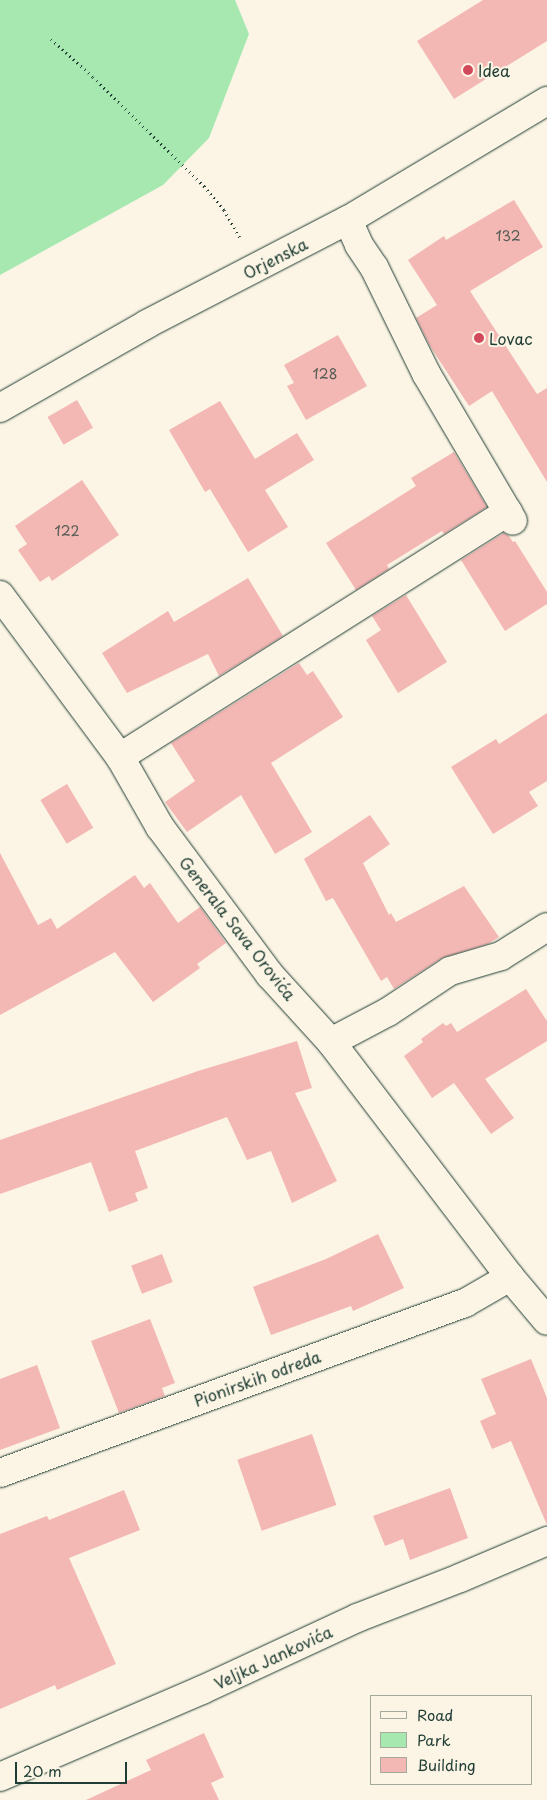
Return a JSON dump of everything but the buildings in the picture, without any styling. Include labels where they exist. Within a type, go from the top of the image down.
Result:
[{"type":"street","name":"Orjenska","points":[[0,408],[147,324],[348,220],[547,102]]},
{"type":"street","points":[[120,757],[511,516],[427,375],[374,266],[359,245],[348,220]]},
{"type":"street","name":"Generala Sava Orovića","points":[[0,595],[120,757],[160,827],[252,952],[330,1042],[510,1276],[547,1321]]},
{"type":"street","points":[[330,1042],[388,1012],[450,971],[501,956],[547,927]]},
{"type":"street","name":"Pionirskih odreda","points":[[0,1473],[464,1303],[510,1276]]},
{"type":"street","name":"Veljka Jankovića","points":[[0,1777],[202,1690],[357,1618],[460,1578],[547,1541]]},
{"type":"path","points":[[51,39],[93,76],[204,186],[224,210],[244,244]]},
{"type":"green space","points":[[0,0],[235,0],[249,34],[209,138],[163,185],[0,275]]},
{"type":"place","name":"Idea","points":[[468,70]]},
{"type":"place","name":"Lovac","points":[[479,338]]}]
